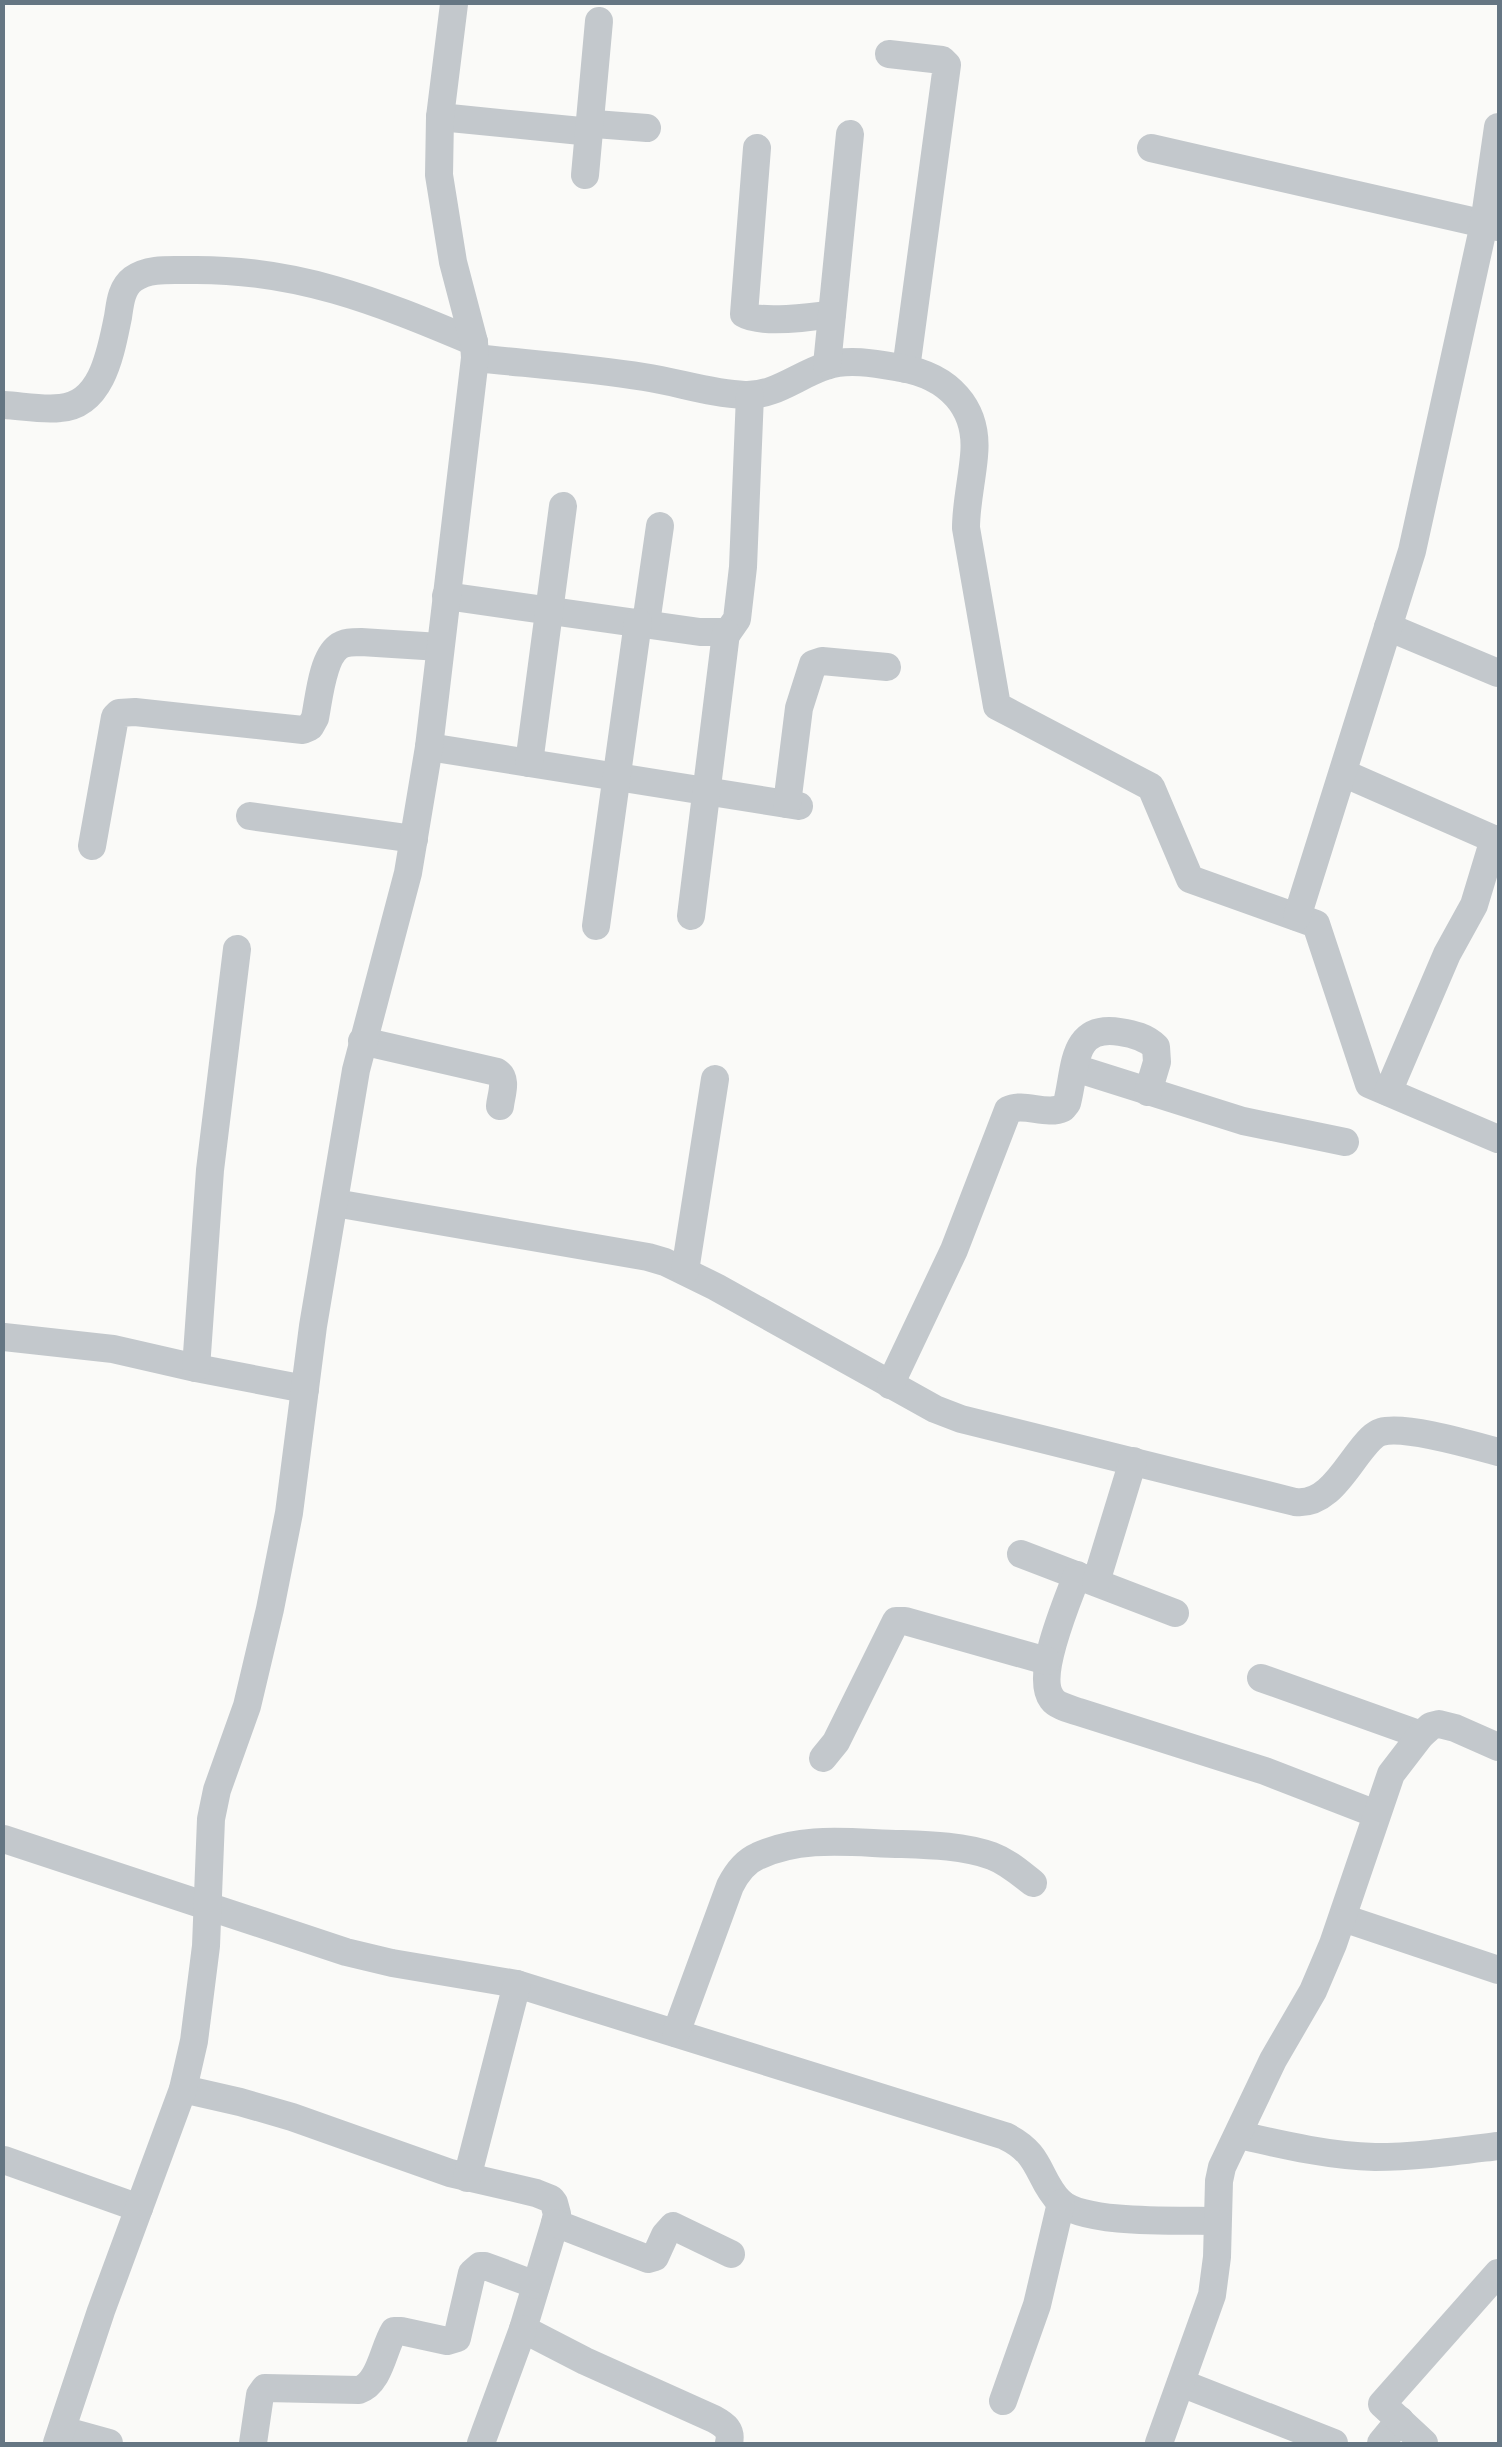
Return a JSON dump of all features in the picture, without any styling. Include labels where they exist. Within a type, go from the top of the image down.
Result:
[{"type":"street","points":[[109,2443],[59,2437],[101,2311],[182,2089],[194,2041],[200,2007],[208,1907],[211,1819],[217,1790],[247,1706],[260,1654],[288,1513],[312,1326],[335,1204],[362,1041],[398,919],[414,839],[429,746],[474,350],[453,262],[439,175],[440,117],[454,4]]},
{"type":"street","points":[[585,175],[599,21]]},
{"type":"street","points":[[889,54],[942,60],[947,66],[906,368]]},
{"type":"street","points":[[440,117],[581,131],[595,124],[647,128]]},
{"type":"street","points":[[1297,917],[1344,773],[1412,551],[1491,226],[1498,127]]},
{"type":"street","points":[[827,365],[850,134]]},
{"type":"street","points":[[757,148],[744,314],[775,319],[832,314]]},
{"type":"street","points":[[1151,148],[1491,226]]},
{"type":"street","points":[[4,405],[62,408],[84,400],[93,390],[108,362],[120,299],[126,287],[140,275],[156,270],[213,269],[249,271],[312,283],[378,302],[474,350],[645,377],[719,393],[750,395],[771,392],[827,365],[841,363],[875,364],[906,368],[946,385],[959,397],[974,430],[974,454],[966,512],[966,528],[997,706],[1152,787],[1190,879],[1316,924],[1369,1084],[1498,1138]]},
{"type":"street","points":[[446,596],[549,609],[706,633],[726,633],[734,626],[737,619],[744,567],[750,395]]},
{"type":"street","points":[[529,763],[563,506]]},
{"type":"street","points":[[596,926],[616,777],[660,526]]},
{"type":"street","points":[[1388,627],[1498,673]]},
{"type":"street","points":[[691,916],[726,633]]},
{"type":"street","points":[[92,846],[115,717],[119,713],[135,712],[303,730],[310,727],[315,718],[330,655],[339,646],[349,642],[361,642],[440,647]]},
{"type":"street","points":[[429,746],[793,805],[799,708],[813,664],[822,661],[887,668]]},
{"type":"street","points":[[1344,773],[1496,840],[1474,905],[1447,954],[1388,1092]]},
{"type":"street","points":[[250,816],[414,839]]},
{"type":"street","points":[[196,1368],[210,1170],[237,949]]},
{"type":"street","points":[[890,1384],[954,1250],[1005,1114],[1014,1108],[1047,1111],[1063,1108],[1067,1103],[1081,1046],[1092,1034],[1116,1032],[1140,1037],[1152,1043],[1158,1053],[1148,1092]]},
{"type":"street","points":[[362,1041],[497,1072],[502,1075],[504,1080],[500,1106]]},
{"type":"street","points":[[1075,1068],[1243,1122],[1345,1142]]},
{"type":"street","points":[[685,1271],[715,1079]]},
{"type":"street","points":[[335,1204],[648,1257],[685,1271],[935,1409],[961,1419],[991,1428],[1304,1503],[1320,1497],[1333,1485],[1370,1439],[1380,1432],[1410,1433],[1498,1452]]},
{"type":"street","points":[[4,1337],[113,1349],[305,1390]]},
{"type":"street","points":[[1133,1461],[1086,1579],[1047,1661],[1049,1693],[1052,1700],[1061,1706],[1265,1771],[1376,1814]]},
{"type":"street","points":[[1021,1554],[1175,1613]]},
{"type":"street","points":[[824,1758],[836,1742],[896,1621],[905,1620],[1047,1661]]},
{"type":"street","points":[[1261,1678],[1421,1735]]},
{"type":"street","points":[[1159,2443],[1216,2276],[1219,2181],[1222,2167],[1239,2135],[1273,2060],[1313,1991],[1343,1918],[1376,1814],[1392,1774],[1421,1735],[1431,1726],[1439,1724],[1455,1728],[1498,1747]]},
{"type":"street","points":[[4,1839],[346,1952],[392,1963],[517,1984],[1006,2136],[1016,2141],[1032,2156],[1053,2193],[1061,2203],[1079,2210],[1110,2218],[1217,2220]]},
{"type":"street","points":[[676,2033],[730,1886],[740,1868],[756,1856],[791,1845],[810,1842],[847,1841],[938,1846],[990,1855],[1004,1861],[1033,1883]]},
{"type":"street","points":[[1343,1918],[1498,1970]]},
{"type":"street","points":[[467,2178],[517,1984]]},
{"type":"street","points":[[182,2089],[240,2102],[292,2117],[467,2178],[536,2193],[551,2199],[556,2207],[555,2223],[524,2329],[481,2443]]},
{"type":"street","points":[[1239,2135],[1288,2146],[1374,2157],[1406,2156],[1498,2146]]},
{"type":"street","points":[[4,2160],[139,2208]]},
{"type":"street","points":[[1003,2401],[1037,2305],[1061,2203]]},
{"type":"street","points":[[555,2223],[648,2259],[655,2257],[665,2235],[673,2226],[731,2254]]},
{"type":"street","points":[[253,2443],[260,2395],[265,2388],[359,2390],[367,2388],[373,2380],[394,2331],[447,2341],[457,2338],[472,2274],[480,2266],[485,2266],[536,2285]]},
{"type":"street","points":[[1424,2443],[1382,2404],[1498,2273]]},
{"type":"street","points":[[524,2329],[585,2361],[714,2419],[726,2427],[731,2436],[729,2443]]},
{"type":"street","points":[[1181,2383],[1334,2443]]},
{"type":"street","points":[[1381,2443],[1400,2420]]}]
